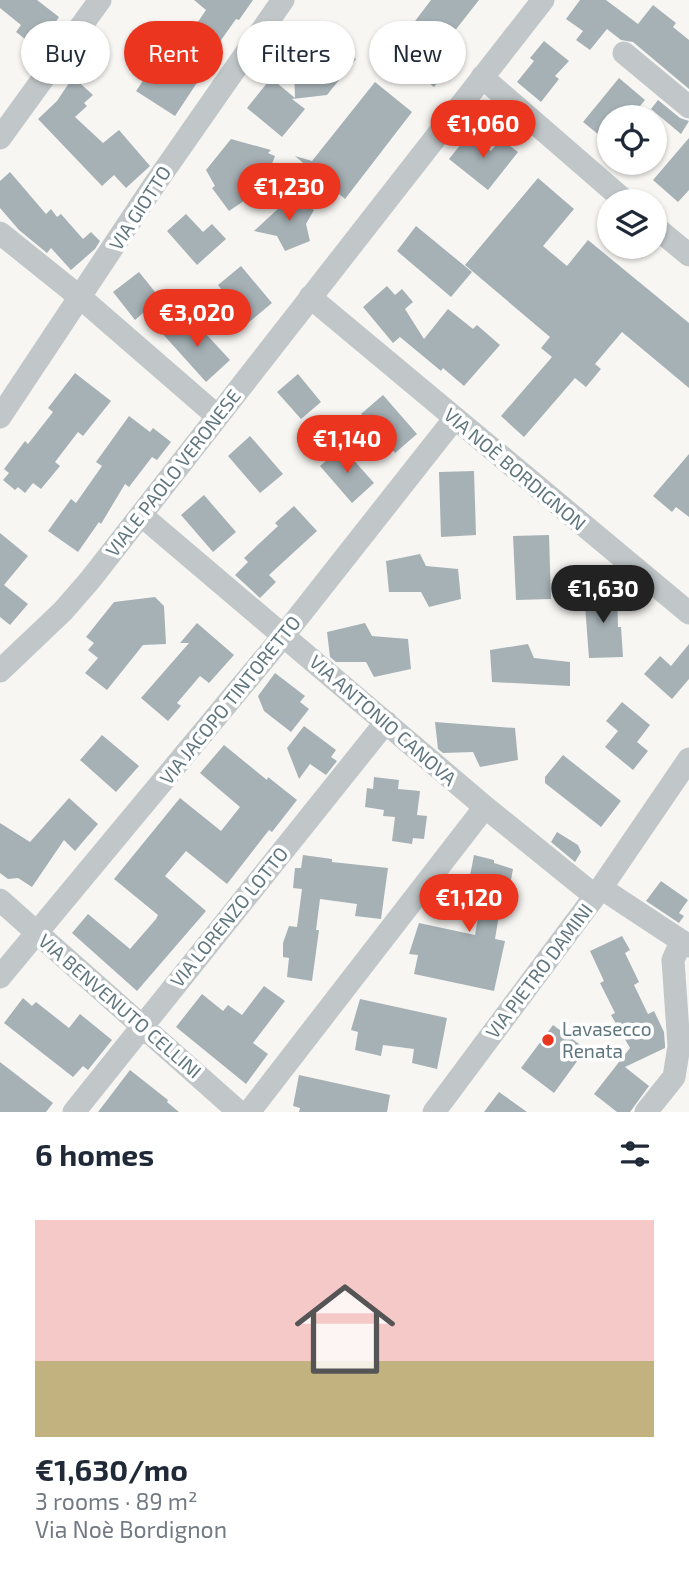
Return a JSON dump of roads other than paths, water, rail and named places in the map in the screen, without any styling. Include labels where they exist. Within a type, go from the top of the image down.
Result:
[{"type":"street","points":[[0,138],[100,0]]},
{"type":"street","name":"VIA GIOTTO","points":[[0,417],[150,191],[283,0]]},
{"type":"street","name":"VIALE PAOLO VERONESE","points":[[0,671],[63,611],[90,580],[542,0]]},
{"type":"street","points":[[624,53],[689,107]]},
{"type":"street","points":[[482,77],[611,189]]},
{"type":"street","points":[[0,233],[81,298],[217,416]]},
{"type":"street","points":[[667,237],[689,255]]},
{"type":"street","name":"VIA NOÈ BORDIGNON","points":[[310,298],[689,613]]},
{"type":"street","name":"VIA JACOPO TINTORETTO","points":[[0,977],[284,635],[455,418]]},
{"type":"street","name":"VIA ANTONIO CANOVA","points":[[141,515],[485,807],[598,892],[685,944]]},
{"type":"street","name":"VIA LORENZO LOTTO","points":[[74,1112],[386,722]]},
{"type":"street","name":"VIA PIETRO DAMINI","points":[[437,1111],[598,892],[689,759]]},
{"type":"street","points":[[249,1112],[485,807]]},
{"type":"street","name":"VIA BENVENUTO CELLINI","points":[[0,900],[239,1112]]},
{"type":"street","points":[[646,1112],[674,1077],[679,1046],[673,960],[685,944]]},
{"type":"place","name":"Lavasecco Renata","points":[[548,1040]]}]
